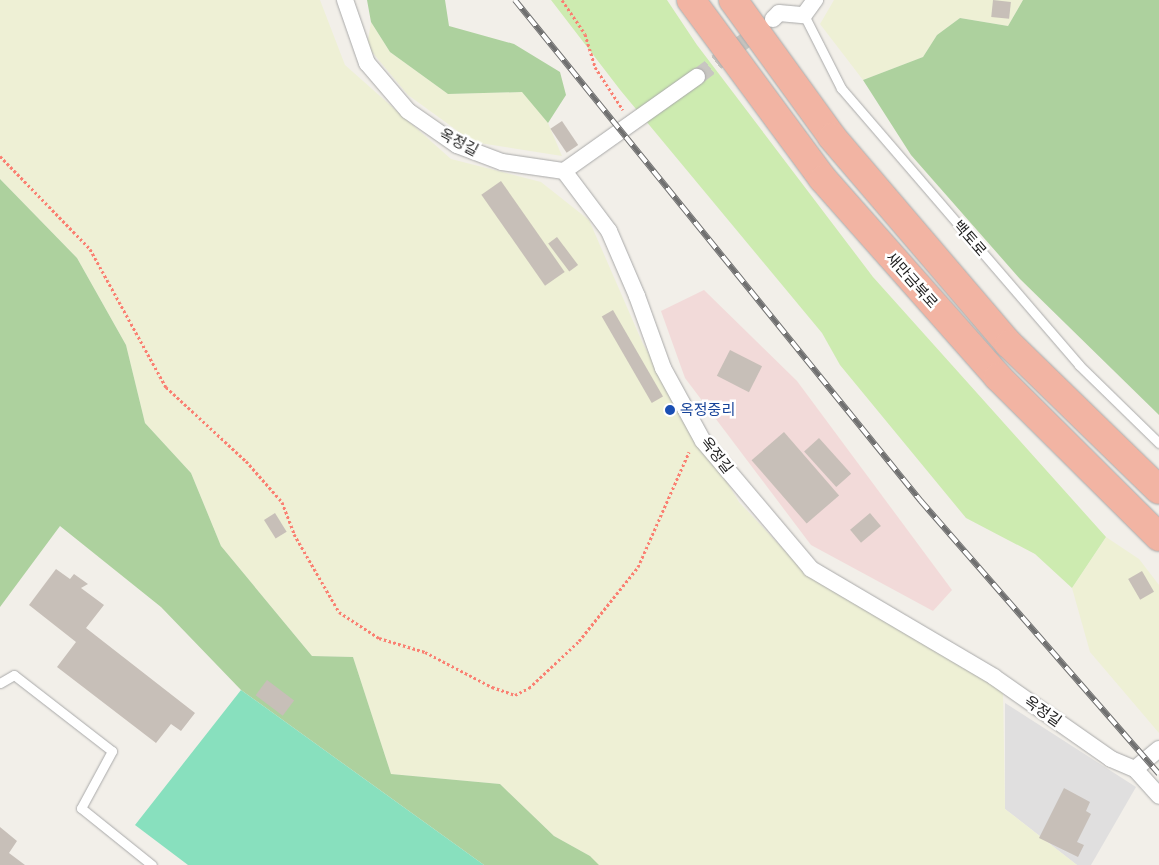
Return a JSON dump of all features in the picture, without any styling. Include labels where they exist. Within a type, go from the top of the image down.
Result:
[{"type":"highway","name":"새만금북로","points":[[691,0],[823,179],[998,377],[1159,537]]},
{"type":"highway","name":"새만금북로","points":[[733,0],[832,137],[1009,344],[1159,490]]},
{"type":"street","name":"옥정길","points":[[345,0],[367,62],[408,111],[458,145],[502,162],[564,171],[609,231],[638,296],[663,368],[703,440],[811,569],[994,677],[1111,759],[1135,769],[1159,796]]},
{"type":"street","points":[[773,19],[780,13],[804,15],[815,0]]},
{"type":"street","points":[[564,171],[697,77]]},
{"type":"street","points":[[1135,769],[1159,749]]},
{"type":"lane","name":"백토로","points":[[804,15],[841,88],[1079,365],[1159,443]]},
{"type":"lane","points":[[0,683],[14,675],[112,751],[81,808],[152,865]]},
{"type":"path","points":[[562,0],[585,34],[595,66],[612,97],[633,122]]},
{"type":"path","points":[[0,156],[90,249],[166,387],[246,461],[282,502],[294,534],[339,612],[379,638],[425,652],[492,687],[515,695],[529,688],[579,641],[638,567],[689,452],[703,440]]},
{"type":"shaded area","points":[[704,290],[797,381],[952,590],[933,611],[811,545],[685,378],[661,311]]},
{"type":"shaded area","points":[[1005,703],[1136,787],[1091,865],[1077,865],[1005,809]]},
{"type":"green space","points":[[0,0],[320,0],[345,65],[451,159],[541,182],[589,220],[643,344],[739,502],[803,570],[1003,691],[1005,809],[1077,865],[598,865],[590,856],[554,836],[500,784],[391,774],[353,657],[312,656],[221,546],[191,473],[145,423],[126,345],[77,258],[0,179]]},
{"type":"green space","points":[[367,0],[445,0],[449,26],[514,44],[560,72],[566,95],[548,123],[522,92],[448,94],[390,52],[371,22]]},
{"type":"green space","points":[[551,0],[667,0],[697,45],[873,277],[1106,537],[1072,588],[1035,554],[966,518],[840,365],[822,333],[621,91]]},
{"type":"green space","points":[[834,0],[1023,0],[1008,26],[960,18],[937,35],[923,57],[863,80],[820,24]]},
{"type":"green space","points":[[1023,0],[1159,0],[1159,415],[1020,279],[911,155],[863,80],[923,57],[937,35],[960,18],[1008,26]]},
{"type":"green space","points":[[371,22],[390,52],[448,94],[523,92],[548,123],[562,156],[473,142],[408,95],[367,46]]},
{"type":"green space","points":[[0,179],[77,258],[126,345],[145,423],[191,473],[221,546],[312,656],[353,657],[391,774],[500,784],[554,836],[590,856],[599,865],[484,865],[241,690],[161,607],[60,526],[0,607]]},
{"type":"green space","points":[[1106,537],[1139,559],[1159,585],[1159,733],[1090,652],[1072,588]]},
{"type":"green space","points":[[241,690],[484,865],[188,865],[135,825]]},
{"type":"building","points":[[993,0],[1011,2],[1009,19],[991,17]]},
{"type":"building","points":[[562,121],[578,145],[567,153],[550,129]]},
{"type":"building","points":[[501,181],[565,272],[545,286],[481,195]]},
{"type":"building","points":[[557,237],[578,265],[569,272],[548,244]]},
{"type":"building","points":[[613,310],[663,397],[652,403],[602,316]]},
{"type":"building","points":[[730,350],[762,366],[749,392],[717,376]]},
{"type":"building","points":[[784,432],[839,495],[807,524],[752,460]]},
{"type":"building","points":[[819,438],[851,474],[836,487],[804,451]]},
{"type":"building","points":[[275,513],[287,532],[276,539],[264,520]]},
{"type":"building","points":[[870,513],[881,526],[861,543],[850,530]]},
{"type":"building","points":[[56,569],[70,579],[74,574],[88,584],[81,588],[104,605],[86,628],[195,713],[181,731],[171,724],[156,743],[57,667],[76,642],[29,605]]},
{"type":"building","points":[[1142,571],[1154,592],[1140,600],[1128,579]]},
{"type":"building","points":[[267,680],[294,700],[283,716],[256,695]]},
{"type":"building","points":[[1064,788],[1090,802],[1086,811],[1091,814],[1077,842],[1084,845],[1078,857],[1039,838]]},
{"type":"building","points":[[0,827],[17,841],[9,853],[25,865],[0,865]]},
{"type":"tunnel","points":[[697,77],[763,27]]},
{"type":"railway","points":[[515,0],[921,501],[1159,774]]},
{"type":"place","name":"옥정중리","points":[[670,410]]}]
